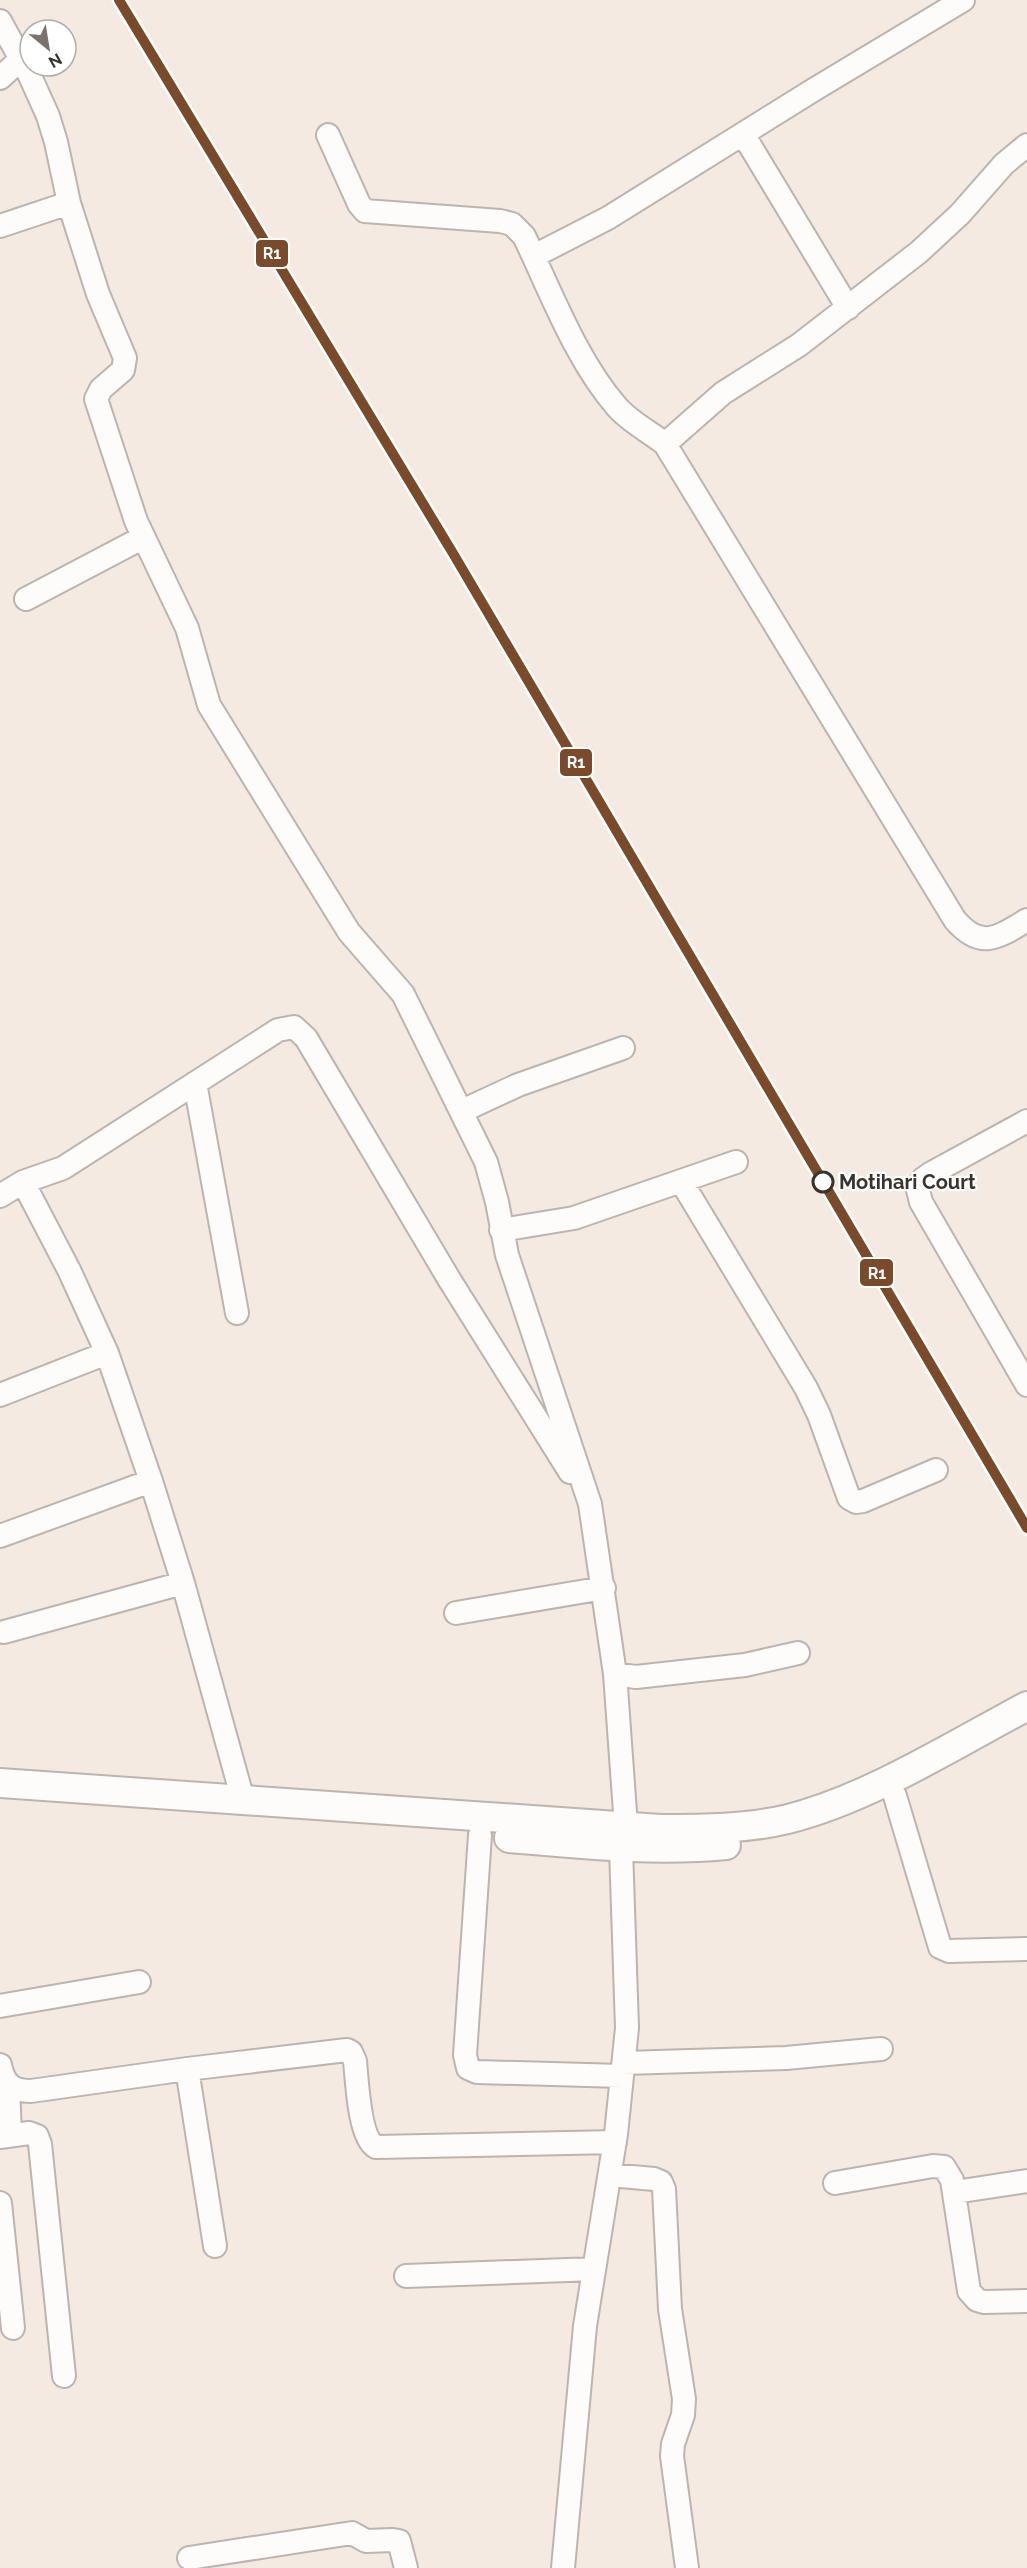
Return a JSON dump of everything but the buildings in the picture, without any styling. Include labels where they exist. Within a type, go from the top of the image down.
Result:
[{"type":"main road","points":[[0,1802],[480,1835],[624,1837],[788,1819],[848,1798],[893,1778],[1027,1706]]},
{"type":"main road","points":[[0,1783],[243,1800],[624,1837],[685,1849],[782,1839],[814,1830],[895,1796],[1027,1727]]},
{"type":"street","points":[[534,256],[608,218],[963,0]]},
{"type":"street","points":[[0,21],[18,54]]},
{"type":"street","points":[[0,78],[18,62]]},
{"type":"street","points":[[30,78],[48,116],[57,142],[69,203],[99,294],[126,358],[123,370],[101,389],[96,399],[142,538],[187,628],[206,694],[217,718],[349,932],[403,994],[462,1112],[493,1183],[507,1255],[590,1504],[615,1674],[624,1837],[627,2028],[615,2142],[585,2326],[564,2568]]},
{"type":"street","points":[[743,134],[848,308]]},
{"type":"street","points":[[328,135],[359,204],[365,211],[506,222],[518,228],[534,256],[554,304],[604,388],[618,408],[666,444],[955,920],[974,938],[985,940],[998,936],[1027,920]]},
{"type":"street","points":[[666,444],[723,393],[799,345],[919,252],[960,214],[1004,164],[1027,145]]},
{"type":"street","points":[[0,226],[69,203]]},
{"type":"street","points":[[26,599],[142,538]]},
{"type":"street","points":[[0,1196],[24,1182],[63,1168],[278,1030],[287,1027],[300,1031],[449,1279],[590,1504]]},
{"type":"street","points":[[462,1112],[518,1085],[623,1048]]},
{"type":"street","points":[[195,1083],[237,1313]]},
{"type":"street","points":[[1027,1121],[930,1174],[923,1179],[918,1190],[927,1213],[1027,1385]]},
{"type":"street","points":[[501,1230],[574,1218],[736,1162]]},
{"type":"street","points":[[681,1181],[806,1388],[819,1415],[849,1498],[856,1502],[863,1501],[936,1470]]},
{"type":"street","points":[[24,1182],[69,1270],[107,1353],[183,1583],[243,1800]]},
{"type":"street","points":[[0,1395],[107,1353]]},
{"type":"street","points":[[0,1536],[151,1481]]},
{"type":"street","points":[[4,1632],[183,1583]]},
{"type":"street","points":[[456,1612],[604,1588]]},
{"type":"street","points":[[615,1674],[636,1677],[744,1665],[798,1653]]},
{"type":"street","points":[[895,1796],[937,1942],[942,1949],[949,1951],[1027,1949]]},
{"type":"street","points":[[480,1835],[466,2064],[472,2071],[623,2069],[881,2049]]},
{"type":"street","points":[[0,2006],[139,1982]]},
{"type":"street","points":[[4,2075],[19,2091],[31,2091],[347,2050],[351,2052],[355,2061],[364,2130],[369,2141],[376,2147],[615,2142]]},
{"type":"street","points":[[187,2069],[215,2246]]},
{"type":"street","points":[[4,2075],[5,2136],[34,2134],[40,2144],[64,2376]]},
{"type":"street","points":[[835,2182],[938,2166],[944,2168],[951,2176],[955,2192],[969,2291],[977,2300],[1027,2301]]},
{"type":"street","points":[[610,2175],[659,2180],[664,2189],[670,2303],[684,2399],[683,2415],[673,2444],[672,2456],[687,2568]]},
{"type":"street","points":[[955,2192],[1027,2181]]},
{"type":"street","points":[[0,2203],[6,2306],[13,2328]]},
{"type":"street","points":[[406,2276],[594,2269]]},
{"type":"street","points":[[189,2558],[352,2533],[366,2541],[399,2541],[406,2568]]},
{"type":"transit line","name":"R1","points":[[119,0],[454,555],[1027,1528]]},
{"type":"place","name":"Motihari Court","points":[[823,1182]]}]
